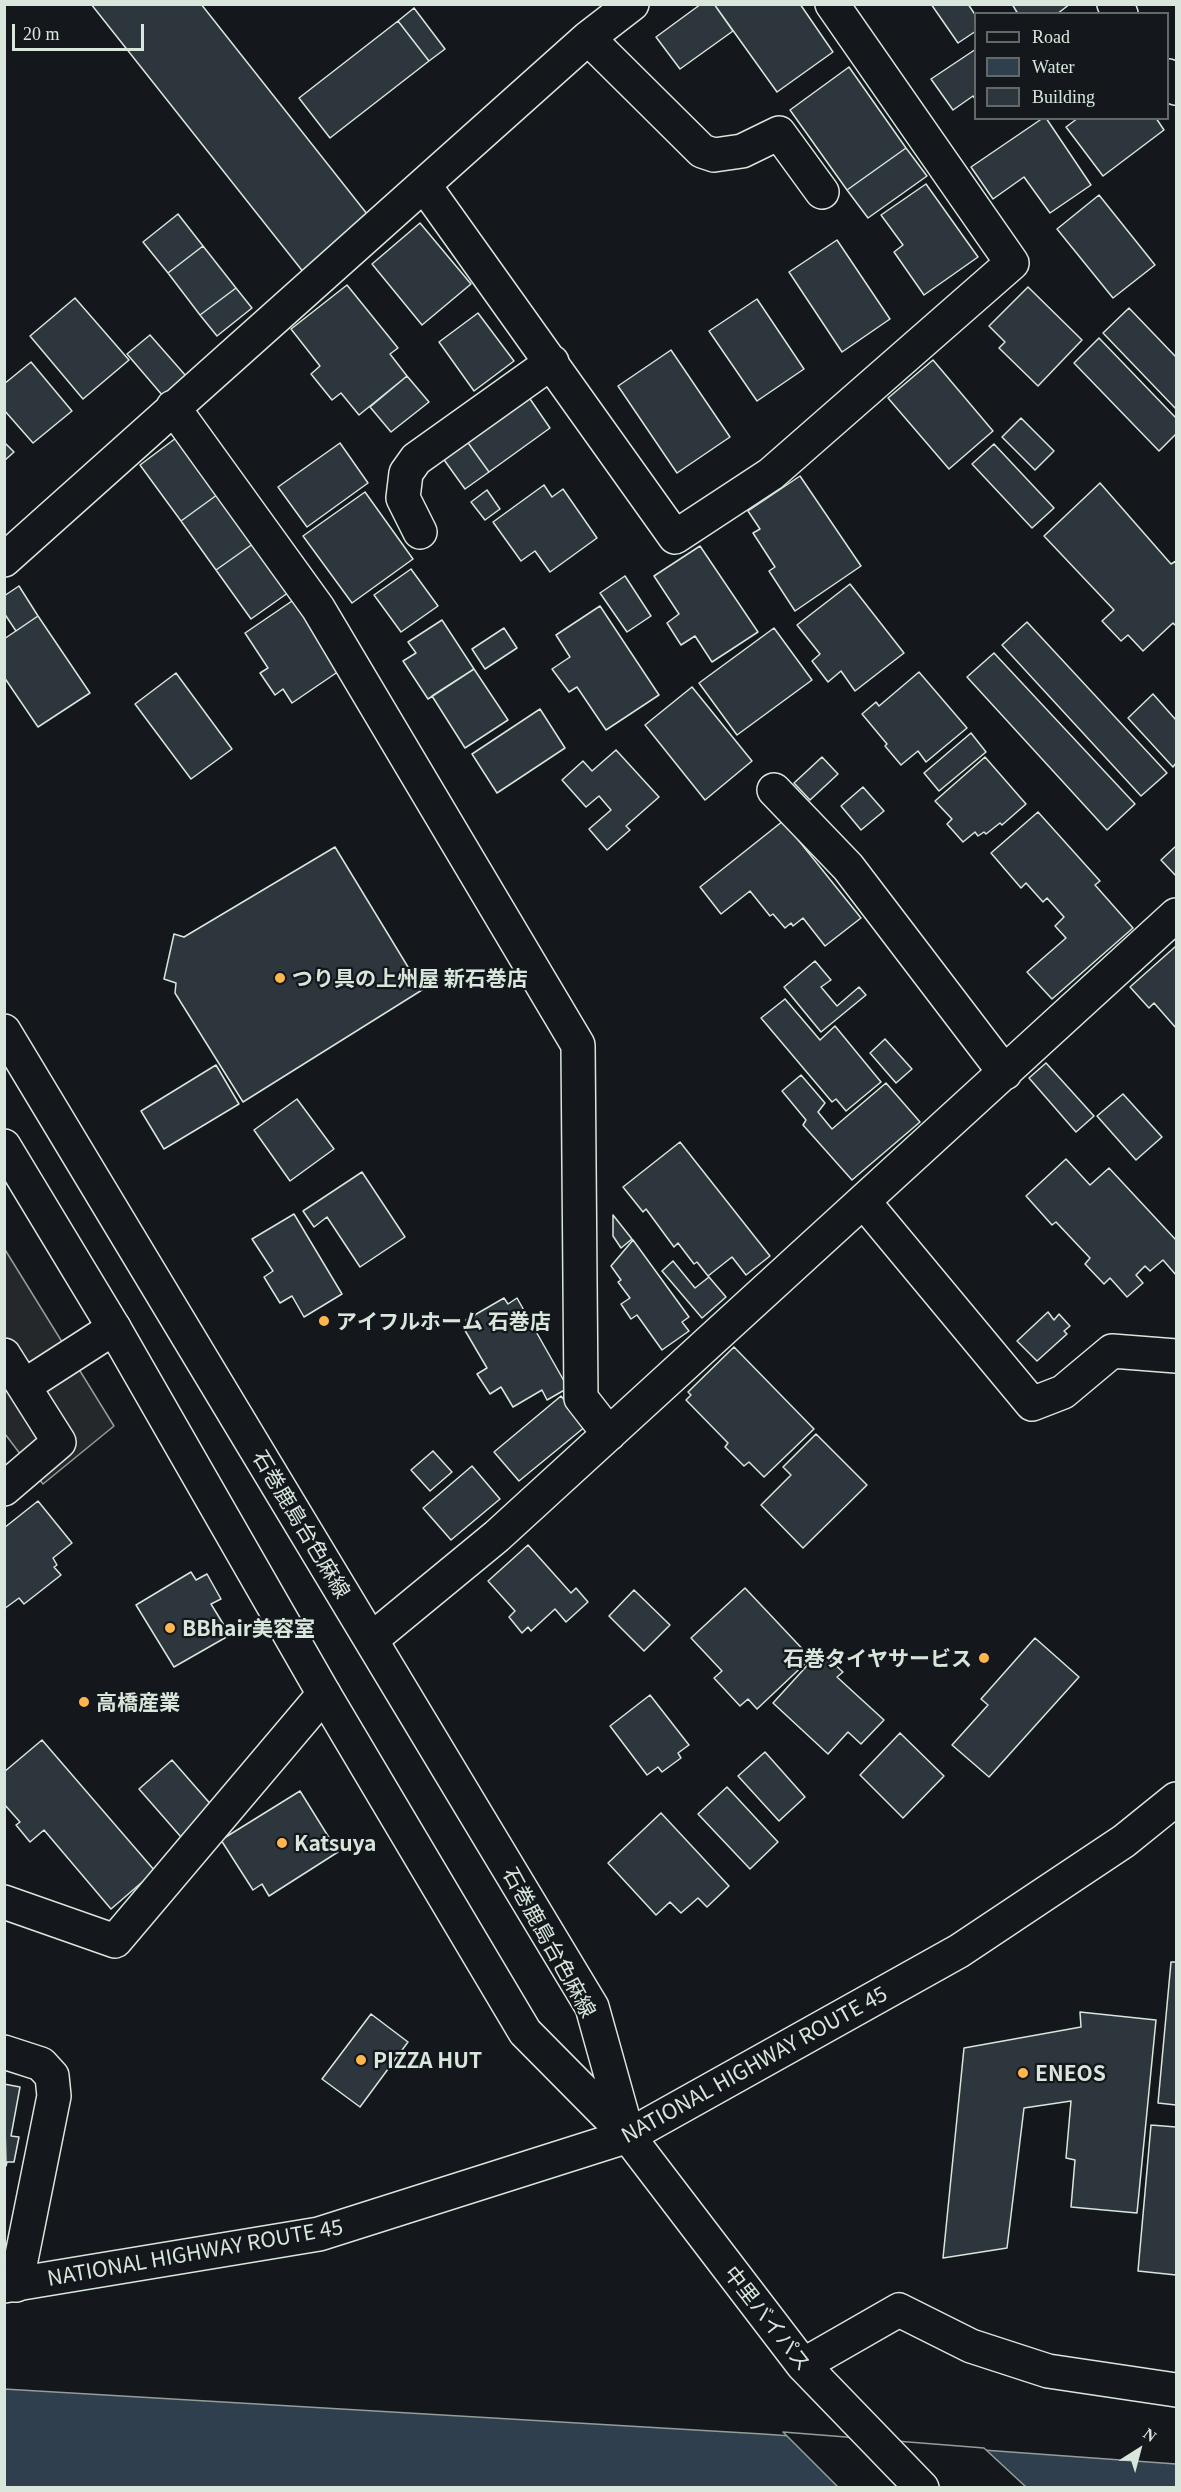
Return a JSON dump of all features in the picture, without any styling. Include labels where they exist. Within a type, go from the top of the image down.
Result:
[{"type":"main road","points":[[4,560],[588,38],[632,4]]},
{"type":"main road","points":[[424,185],[675,537],[771,474],[1012,263],[832,4]]},
{"type":"main road","points":[[588,38],[702,151],[714,155],[742,151],[779,133],[822,192]]},
{"type":"main road","points":[[420,532],[403,498],[406,472],[416,459],[552,362]]},
{"type":"main road","points":[[173,407],[318,608],[578,1045],[581,1398],[609,1434]]},
{"type":"main road","points":[[774,790],[848,867],[1005,1073]]},
{"type":"main road","points":[[372,1639],[497,1536],[1176,915]]},
{"type":"main road","name":"石巻鹿島台色麻線","points":[[4,1031],[592,2007],[628,2136]]},
{"type":"main road","points":[[4,1146],[114,1328],[324,1695],[525,2032],[628,2136]]},
{"type":"main road","points":[[864,1202],[1032,1404],[1063,1392],[1112,1351],[1176,1356]]},
{"type":"main road","points":[[24,1386],[114,1328]]},
{"type":"main road","points":[[4,1355],[59,1442],[4,1489]]},
{"type":"main road","points":[[4,1902],[115,1941],[324,1695]]},
{"type":"main road","name":"NATIONAL HIGHWAY ROUTE 45","points":[[10,2286],[319,2234],[628,2136],[959,1951],[1124,1840],[1176,1799]]},
{"type":"main road","points":[[4,2052],[41,2064],[52,2076],[54,2096],[10,2286]]},
{"type":"main road","name":"中里バイパス","points":[[628,2136],[808,2370],[922,2487]]},
{"type":"main road","points":[[808,2370],[899,2310],[971,2346],[1048,2370],[1176,2390]]},
{"type":"shaded area","points":[[4,1248],[114,1426],[43,1484],[5,1434]]},
{"type":"water","points":[[4,2389],[763,2434],[1176,2464],[1176,2487],[5,2487]]},
{"type":"pier","points":[[783,2432],[984,2448],[1026,2487],[839,2488]]},
{"type":"building","points":[[91,4],[201,4],[375,224],[308,278]]},
{"type":"building","points":[[701,4],[714,4],[733,31],[680,69],[656,37]]},
{"type":"building","points":[[714,4],[800,4],[833,52],[777,92]]},
{"type":"building","points":[[931,4],[968,4],[974,13],[974,32],[958,43]]},
{"type":"building","points":[[1012,4],[1070,4],[1060,12],[1017,12]]},
{"type":"building","points":[[414,8],[445,49],[429,61],[398,21]]},
{"type":"building","points":[[398,21],[429,61],[330,138],[299,98]]},
{"type":"building","points":[[974,50],[974,97],[953,110],[931,79]]},
{"type":"building","points":[[849,67],[906,148],[847,190],[790,110]]},
{"type":"building","points":[[1040,120],[1047,120],[1091,185],[1050,213],[1024,177],[993,199],[971,167]]},
{"type":"building","points":[[1075,120],[1157,120],[1164,130],[1103,176],[1066,127]]},
{"type":"building","points":[[906,148],[927,176],[868,218],[847,190]]},
{"type":"building","points":[[926,184],[978,257],[924,295],[894,252],[903,245],[881,215]]},
{"type":"building","points":[[1099,195],[1155,265],[1113,298],[1057,229]]},
{"type":"building","points":[[178,214],[203,246],[168,273],[143,242]]},
{"type":"building","points":[[420,223],[471,284],[422,325],[372,264]]},
{"type":"building","points":[[837,240],[890,319],[842,352],[789,272]]},
{"type":"building","points":[[203,246],[236,288],[200,315],[168,273]]},
{"type":"building","points":[[347,285],[398,348],[390,354],[407,376],[359,415],[341,393],[332,400],[311,374],[320,366],[291,329]]},
{"type":"building","points":[[1028,287],[1082,340],[1038,386],[999,348],[1005,342],[989,326]]},
{"type":"building","points":[[236,288],[252,308],[217,336],[200,315]]},
{"type":"building","points":[[75,298],[129,360],[83,399],[30,336]]},
{"type":"building","points":[[757,299],[804,369],[757,401],[709,331]]},
{"type":"building","points":[[1129,308],[1176,357],[1176,409],[1103,333]]},
{"type":"building","points":[[478,313],[514,361],[474,391],[439,342]]},
{"type":"building","points":[[150,335],[186,376],[163,396],[127,354]]},
{"type":"building","points":[[1099,338],[1176,418],[1176,434],[1159,451],[1074,363]]},
{"type":"building","points":[[671,350],[730,437],[677,473],[618,386]]},
{"type":"building","points":[[933,360],[993,431],[949,469],[888,398]]},
{"type":"building","points":[[31,362],[72,411],[33,443],[4,410],[4,384]]},
{"type":"building","points":[[407,376],[429,402],[391,432],[370,407]]},
{"type":"building","points":[[528,396],[550,428],[489,472],[466,440]]},
{"type":"building","points":[[1021,418],[1054,451],[1035,470],[1002,437]]},
{"type":"building","points":[[180,435],[221,492],[181,521],[140,465]]},
{"type":"building","points":[[466,440],[489,472],[465,489],[442,457]]},
{"type":"building","points":[[4,442],[14,452],[4,461]]},
{"type":"building","points":[[340,443],[368,483],[307,527],[278,487]]},
{"type":"building","points":[[994,444],[1054,508],[1032,528],[972,464]]},
{"type":"building","points":[[800,476],[861,566],[795,611],[769,571],[775,567],[753,533],[760,529],[748,511]]},
{"type":"building","points":[[1100,483],[1171,564],[1176,561],[1176,626],[1173,623],[1143,651],[1128,635],[1121,641],[1102,621],[1114,610],[1044,536]]},
{"type":"building","points":[[544,485],[552,497],[563,489],[597,538],[550,572],[535,551],[521,561],[493,522]]},
{"type":"building","points":[[487,490],[500,509],[485,520],[471,502]]},
{"type":"building","points":[[221,492],[257,541],[216,570],[181,521]]},
{"type":"building","points":[[365,492],[413,559],[352,603],[303,536]]},
{"type":"building","points":[[257,541],[292,590],[251,619],[216,570]]},
{"type":"building","points":[[700,546],[758,632],[712,662],[695,636],[681,645],[667,623],[679,614],[654,576]]},
{"type":"building","points":[[411,569],[438,606],[401,632],[374,595]]},
{"type":"building","points":[[625,576],[651,616],[627,632],[600,593]]},
{"type":"building","points":[[850,584],[904,653],[855,691],[841,671],[828,682],[812,661],[820,654],[797,625]]},
{"type":"building","points":[[19,586],[38,616],[16,631],[4,613],[4,596]]},
{"type":"building","points":[[295,599],[342,669],[292,703],[283,689],[275,695],[260,673],[268,668],[245,633]]},
{"type":"building","points":[[600,606],[659,695],[606,730],[577,687],[569,692],[552,669],[570,657],[556,635]]},
{"type":"building","points":[[38,616],[90,693],[38,727],[4,677],[4,639]]},
{"type":"building","points":[[442,620],[474,669],[428,699],[403,661],[416,653],[408,642]]},
{"type":"building","points":[[1027,622],[1167,773],[1141,796],[1002,645]]},
{"type":"building","points":[[504,628],[517,648],[485,669],[472,649]]},
{"type":"building","points":[[774,628],[812,680],[737,735],[699,683]]},
{"type":"building","points":[[994,653],[1135,804],[1107,830],[967,677]]},
{"type":"building","points":[[474,669],[508,720],[465,748],[432,696]]},
{"type":"building","points":[[919,672],[967,728],[926,762],[918,751],[901,765],[862,714],[876,702],[879,706]]},
{"type":"building","points":[[176,673],[232,749],[191,779],[135,704]]},
{"type":"building","points":[[692,687],[752,761],[705,800],[645,725]]},
{"type":"building","points":[[1153,694],[1176,720],[1176,763],[1173,767],[1128,718]]},
{"type":"building","points":[[540,709],[565,748],[497,793],[472,754]]},
{"type":"building","points":[[971,733],[986,752],[939,791],[924,773]]},
{"type":"building","points":[[616,750],[659,797],[626,826],[630,830],[607,850],[589,829],[611,810],[599,796],[586,807],[562,780],[583,761],[592,771]]},
{"type":"building","points":[[822,757],[838,774],[810,800],[794,783]]},
{"type":"building","points":[[985,757],[1026,804],[1002,825],[1000,823],[986,834],[984,832],[978,836],[975,832],[963,842],[947,824],[952,819],[935,801]]},
{"type":"building","points":[[863,787],[884,811],[861,830],[841,806]]},
{"type":"building","points":[[1038,812],[1100,881],[1095,885],[1133,928],[1052,999],[1027,972],[1066,938],[1055,926],[1064,917],[1047,898],[1043,902],[1026,883],[1021,888],[991,853]]},
{"type":"building","points":[[783,821],[861,918],[825,946],[803,918],[793,926],[791,923],[785,928],[773,914],[770,916],[750,891],[721,914],[700,887]]},
{"type":"building","points":[[1176,846],[1176,876],[1161,860]]},
{"type":"building","points":[[335,847],[422,990],[243,1102],[175,993],[176,983],[164,979],[174,934],[184,937]]},
{"type":"building","points":[[1176,946],[1176,1028],[1154,1003],[1149,1008],[1130,987]]},
{"type":"building","points":[[815,961],[831,980],[821,987],[837,1006],[859,987],[866,995],[821,1032],[784,987]]},
{"type":"building","points":[[785,999],[820,1040],[835,1026],[881,1082],[846,1111],[836,1099],[832,1102],[761,1018]]},
{"type":"building","points":[[885,1039],[912,1069],[896,1083],[870,1053]]},
{"type":"building","points":[[1046,1063],[1094,1116],[1076,1132],[1029,1078]]},
{"type":"building","points":[[216,1065],[239,1104],[164,1149],[141,1111]]},
{"type":"building","points":[[801,1075],[825,1103],[818,1112],[832,1129],[886,1083],[920,1122],[852,1180],[803,1125],[806,1120],[782,1091]]},
{"type":"building","points":[[1123,1094],[1162,1137],[1136,1160],[1097,1116]]},
{"type":"building","points":[[297,1099],[334,1149],[290,1181],[254,1130]]},
{"type":"building","points":[[680,1142],[770,1256],[746,1275],[732,1257],[708,1276],[697,1262],[694,1264],[678,1243],[674,1247],[646,1209],[643,1212],[623,1187]]},
{"type":"building","points":[[1066,1159],[1090,1185],[1109,1168],[1176,1240],[1176,1275],[1163,1260],[1150,1271],[1145,1266],[1136,1275],[1143,1283],[1127,1297],[1110,1278],[1104,1284],[1085,1264],[1090,1258],[1056,1222],[1052,1225],[1026,1196]]},
{"type":"building","points":[[362,1172],[405,1237],[360,1267],[327,1217],[314,1227],[303,1211]]},
{"type":"building","points":[[294,1214],[342,1294],[304,1317],[292,1296],[280,1303],[264,1277],[273,1271],[252,1239]]},
{"type":"building","points":[[613,1215],[632,1239],[621,1248],[613,1236]]},
{"type":"building","points":[[633,1240],[689,1317],[682,1322],[689,1331],[662,1350],[637,1315],[631,1319],[621,1304],[630,1298],[618,1282],[621,1280],[611,1266]]},
{"type":"building","points":[[673,1261],[695,1288],[709,1277],[726,1297],[702,1318],[662,1271]]},
{"type":"building","points":[[504,1298],[508,1304],[517,1298],[568,1388],[547,1400],[542,1390],[513,1407],[501,1387],[490,1394],[477,1374],[487,1368],[463,1327],[468,1324],[466,1320]]},
{"type":"building","points":[[1048,1312],[1054,1320],[1059,1314],[1070,1326],[1064,1331],[1067,1334],[1037,1361],[1017,1341]]},
{"type":"building","points":[[734,1347],[814,1429],[764,1477],[749,1462],[744,1466],[725,1447],[728,1443],[686,1400],[691,1395],[688,1392]]},
{"type":"building","points":[[561,1396],[586,1426],[519,1481],[494,1452]]},
{"type":"building","points":[[816,1434],[867,1485],[803,1548],[761,1505],[791,1475],[783,1467]]},
{"type":"building","points":[[433,1451],[452,1472],[430,1491],[411,1470]]},
{"type":"building","points":[[472,1466],[500,1499],[451,1540],[423,1508]]},
{"type":"building","points":[[38,1501],[72,1543],[53,1558],[57,1565],[54,1567],[61,1575],[24,1604],[19,1598],[4,1609],[4,1528]]},
{"type":"building","points":[[528,1545],[571,1593],[576,1588],[588,1602],[566,1622],[555,1609],[531,1631],[528,1627],[522,1633],[509,1617],[515,1611],[488,1581]]},
{"type":"building","points":[[191,1572],[196,1580],[207,1574],[221,1599],[211,1604],[230,1635],[174,1667],[136,1605]]},
{"type":"building","points":[[745,1588],[811,1658],[757,1709],[748,1699],[740,1706],[714,1678],[722,1671],[691,1638]]},
{"type":"building","points":[[634,1590],[670,1625],[644,1651],[609,1616]]},
{"type":"building","points":[[1035,1638],[1079,1677],[989,1777],[952,1745],[988,1705],[981,1699]]},
{"type":"building","points":[[823,1654],[843,1672],[837,1677],[884,1720],[861,1744],[848,1732],[828,1754],[773,1703],[814,1658],[817,1660]]},
{"type":"building","points":[[650,1695],[689,1745],[678,1753],[681,1758],[662,1772],[658,1767],[647,1775],[610,1726]]},
{"type":"building","points":[[900,1733],[944,1776],[903,1818],[860,1775]]},
{"type":"building","points":[[42,1740],[155,1871],[111,1909],[44,1830],[30,1842],[16,1825],[20,1822],[4,1804],[4,1772]]},
{"type":"building","points":[[765,1752],[805,1797],[779,1821],[738,1776]]},
{"type":"building","points":[[172,1760],[214,1808],[181,1837],[139,1789]]},
{"type":"building","points":[[727,1787],[778,1842],[750,1869],[698,1814]]},
{"type":"building","points":[[300,1791],[338,1852],[269,1896],[262,1884],[253,1890],[221,1840]]},
{"type":"building","points":[[661,1813],[729,1886],[707,1907],[698,1898],[681,1913],[670,1902],[656,1915],[608,1863]]},
{"type":"building","points":[[1171,1962],[1176,1962],[1176,2105],[1158,2103]]},
{"type":"building","points":[[1080,2012],[1156,2020],[1137,2213],[1071,2207],[1075,2160],[1066,2158],[1071,2101],[1024,2108],[1007,2248],[943,2258],[964,2048],[1081,2027]]},
{"type":"building","points":[[371,2014],[408,2042],[360,2107],[322,2079]]},
{"type":"building","points":[[4,2084],[20,2087],[11,2136],[19,2137],[14,2162],[7,2162],[6,2166]]},
{"type":"building","points":[[1151,2125],[1176,2127],[1176,2275],[1138,2271]]},
{"type":"place","name":"つり具の上州屋 新石巻店","points":[[280,978]]},
{"type":"place","name":"アイフルホーム 石巻店","points":[[324,1321]]},
{"type":"place","name":"BBhair美容室","points":[[170,1628]]},
{"type":"place","name":"石巻タイヤサービス","points":[[984,1658]]},
{"type":"place","name":"高橋産業","points":[[84,1702]]},
{"type":"place","name":"Katsuya","points":[[282,1843]]},
{"type":"place","name":"PIZZA HUT","points":[[361,2060]]},
{"type":"place","name":"ENEOS","points":[[1023,2073]]}]
